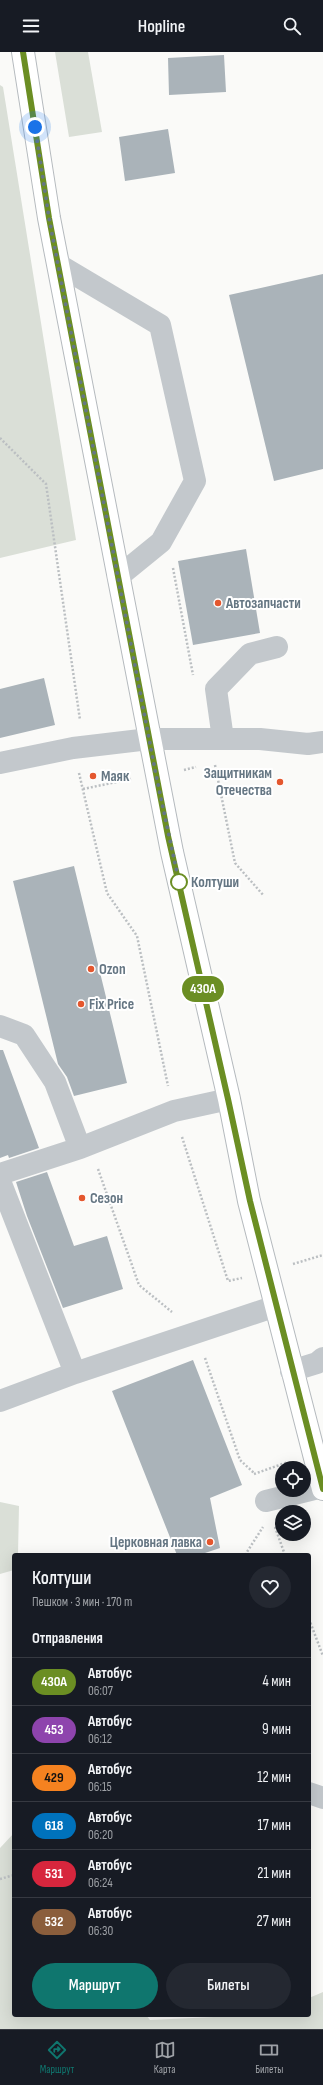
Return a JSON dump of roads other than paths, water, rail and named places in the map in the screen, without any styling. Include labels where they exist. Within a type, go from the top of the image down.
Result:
[{"type":"main road","points":[[23,52],[49,218],[172,852],[250,1201],[291,1371],[323,1488]]},
{"type":"street","points":[[59,265],[160,325],[195,481],[161,542],[118,577]]},
{"type":"street","points":[[223,739],[216,689],[250,654],[277,647]]},
{"type":"street","points":[[0,763],[78,747],[149,739],[260,739],[308,744],[323,742]]},
{"type":"street","points":[[0,1026],[24,1035],[55,1082],[85,1146]]},
{"type":"street","points":[[0,1174],[85,1146],[174,1111],[228,1099]]},
{"type":"street","points":[[0,1181],[75,1373]]},
{"type":"street","points":[[0,1401],[75,1373],[276,1306]]},
{"type":"street","points":[[291,1371],[317,1363],[323,1358]]},
{"type":"street","points":[[267,1512],[323,1488]]},
{"type":"street","points":[[311,1794],[323,1798]]},
{"type":"place","name":"Автозапчасти","points":[[218,603]]},
{"type":"place","name":"Маяк","points":[[93,776]]},
{"type":"place","name":"Защитникам Отечества","points":[[280,782]]},
{"type":"place","name":"Колтуши","points":[[179,882]]},
{"type":"place","name":"Ozon","points":[[91,969]]},
{"type":"place","name":"Fix Price","points":[[81,1004]]},
{"type":"place","name":"Сезон","points":[[82,1198]]},
{"type":"place","name":"Церковная лавка","points":[[210,1542]]}]
